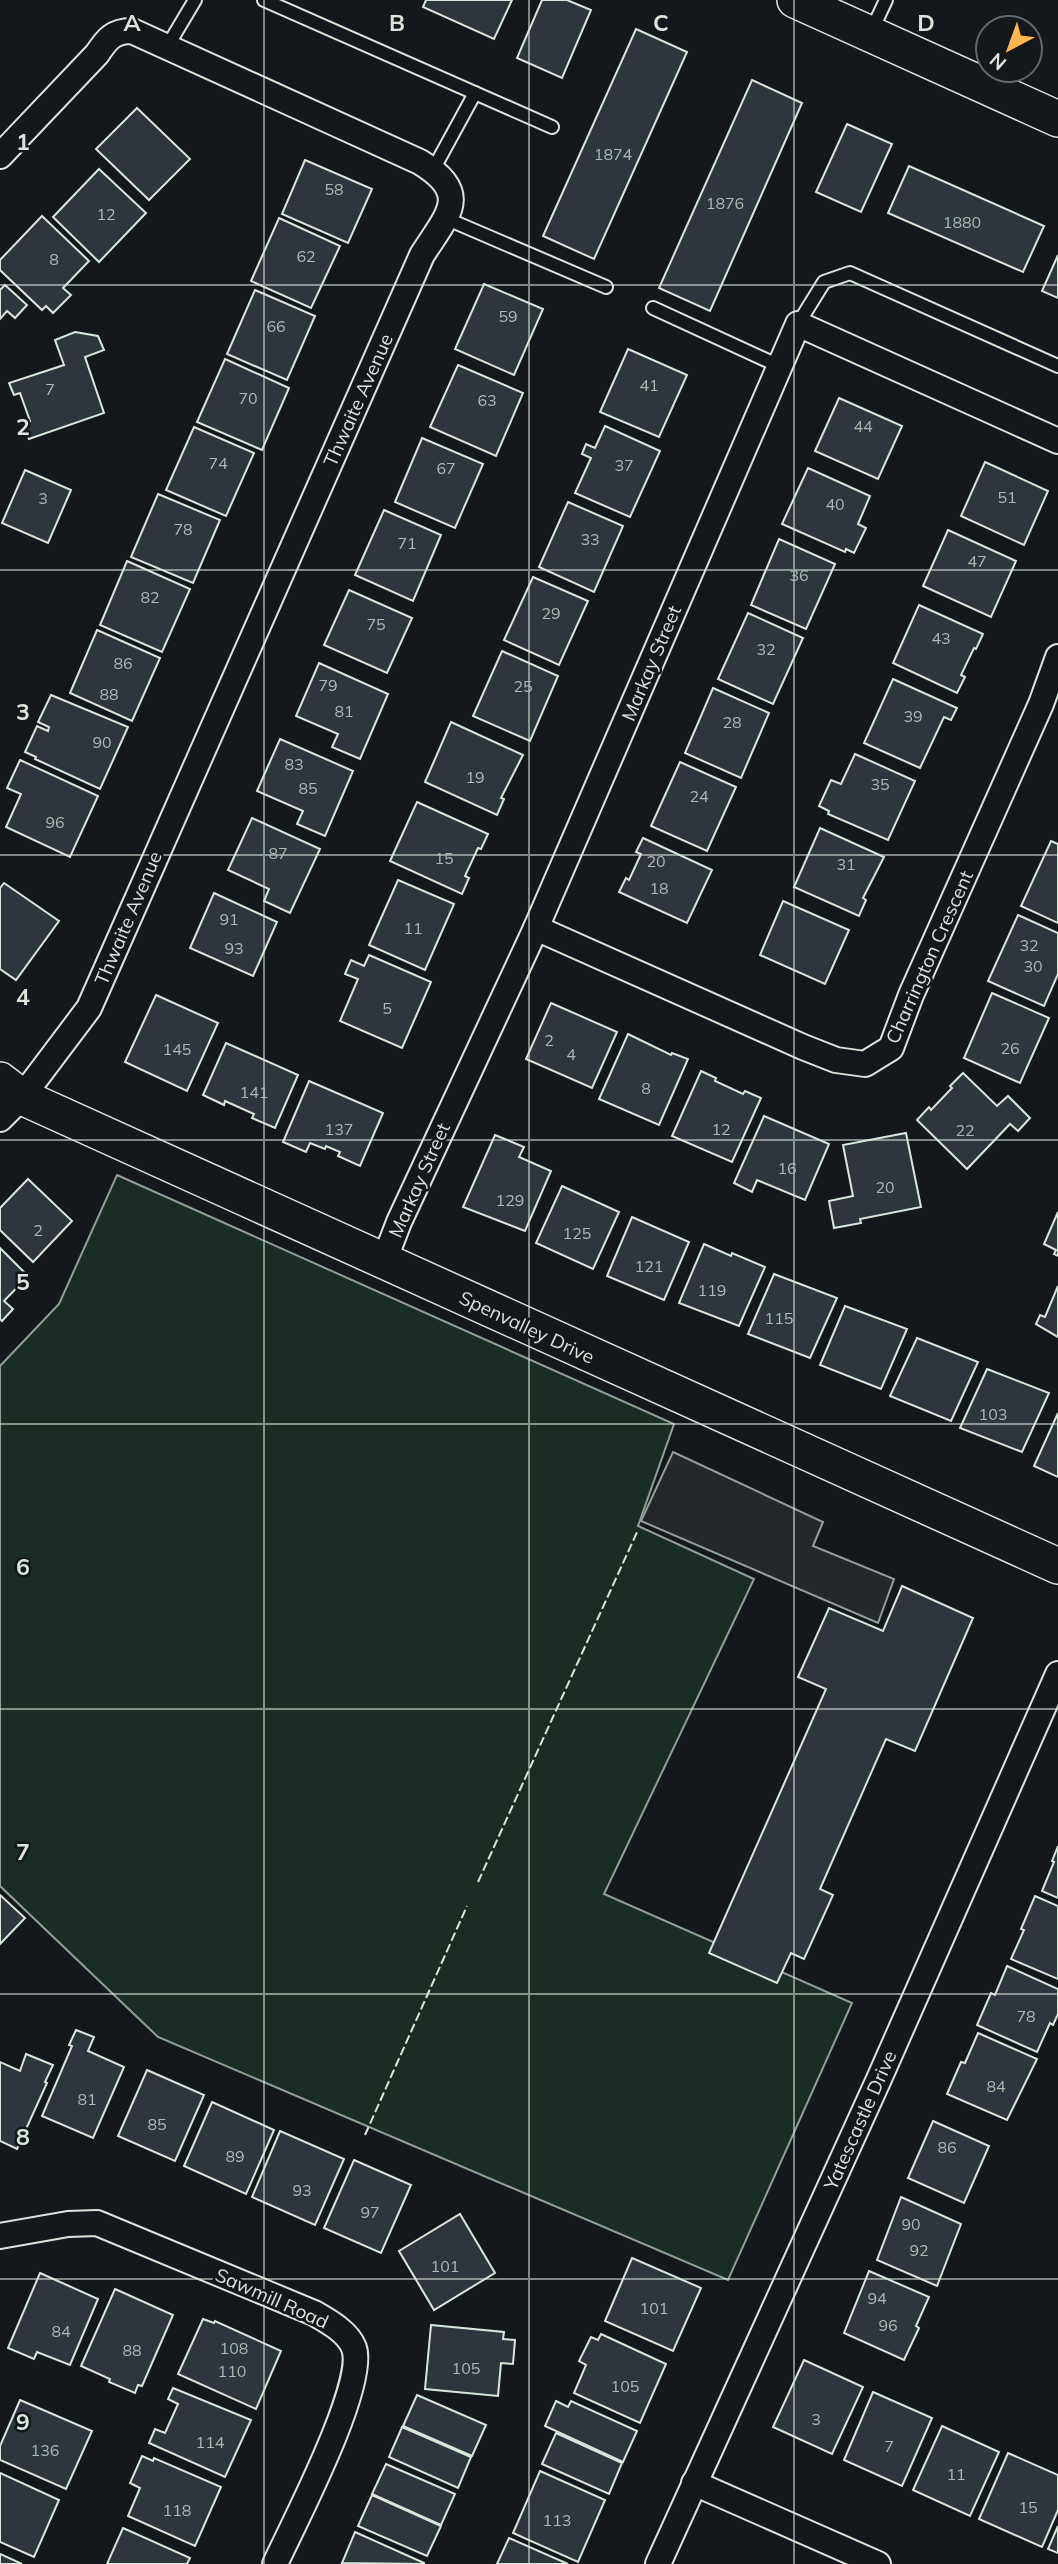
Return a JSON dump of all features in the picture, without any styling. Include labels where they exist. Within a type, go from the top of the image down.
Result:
[{"type":"street","points":[[795,0],[1058,119]]},
{"type":"street","points":[[0,156],[114,33],[132,31],[372,139],[433,170]]},
{"type":"street","name":"Thwaite Avenue","points":[[7,1099],[89,1007],[422,255],[450,208],[450,187],[433,170]]},
{"type":"street","points":[[798,324],[1058,441]]},
{"type":"street","name":"Markay Street","points":[[384,1261],[399,1222],[536,928],[798,324]]},
{"type":"street","points":[[1049,708],[1058,657]]},
{"type":"street","name":"Charrington Crescent","points":[[536,928],[803,1047],[836,1060],[865,1064],[891,1048],[911,995],[1049,708]]},
{"type":"street","name":"Spenvalley Drive","points":[[7,1099],[384,1261],[1058,1566]]},
{"type":"street","name":"Yatescastle Drive","points":[[658,2564],[879,2078],[1058,1674]]},
{"type":"street","name":"Sawmill Road","points":[[0,2236],[68,2224],[97,2222],[314,2313],[341,2332],[354,2348],[353,2386],[343,2416],[275,2564]]},
{"type":"street","points":[[694,2483],[878,2564]]},
{"type":"lane","points":[[167,47],[195,0]]},
{"type":"lane","points":[[264,0],[552,127]]},
{"type":"lane","points":[[870,34],[886,0]]},
{"type":"lane","points":[[433,170],[475,93]]},
{"type":"lane","points":[[445,218],[606,287]]},
{"type":"lane","points":[[798,324],[824,282],[850,274],[1058,366]]},
{"type":"lane","points":[[653,308],[779,366]]},
{"type":"green space","points":[[117,1175],[674,1424],[638,1526],[754,1579],[604,1894],[852,2003],[728,2280],[158,2037],[0,1886],[0,1366],[59,1304]]},
{"type":"shaded area","points":[[673,1452],[823,1522],[813,1546],[894,1579],[878,1623],[641,1521]]},
{"type":"building","points":[[426,0],[512,0],[494,39],[423,7]]},
{"type":"building","points":[[542,0],[567,0],[591,10],[562,78],[517,58]]},
{"type":"building","points":[[636,29],[687,52],[594,259],[543,236]]},
{"type":"building","points":[[752,80],[802,103],[710,311],[659,288]]},
{"type":"building","points":[[137,108],[190,159],[149,200],[96,149]]},
{"type":"building","points":[[847,124],[892,144],[861,212],[816,192]]},
{"type":"building","points":[[305,160],[372,189],[348,243],[282,214]]},
{"type":"building","points":[[909,166],[1044,226],[1023,272],[888,213]]},
{"type":"building","points":[[99,169],[146,213],[99,262],[53,217]]},
{"type":"building","points":[[42,216],[89,261],[63,288],[71,295],[53,313],[46,306],[42,310],[0,270],[0,260]]},
{"type":"building","points":[[279,218],[340,246],[311,308],[251,281]]},
{"type":"building","points":[[1058,255],[1058,298],[1042,291]]},
{"type":"building","points":[[484,284],[543,309],[514,375],[455,349]]},
{"type":"building","points":[[5,285],[27,305],[15,318],[7,311],[0,319],[0,290]]},
{"type":"building","points":[[255,290],[315,316],[287,380],[227,354]]},
{"type":"building","points":[[75,332],[98,336],[104,350],[85,357],[104,413],[29,439],[23,423],[30,421],[20,393],[14,395],[9,383],[64,365],[55,340]]},
{"type":"building","points":[[628,349],[687,375],[659,437],[600,412]]},
{"type":"building","points":[[225,359],[289,388],[262,450],[197,422]]},
{"type":"building","points":[[458,365],[523,393],[496,456],[430,427]]},
{"type":"building","points":[[839,398],[902,426],[878,479],[815,451]]},
{"type":"building","points":[[605,426],[660,451],[630,517],[575,493],[591,458],[582,454],[586,444],[595,448]]},
{"type":"building","points":[[194,427],[254,453],[226,516],[166,490]]},
{"type":"building","points":[[422,438],[483,464],[455,528],[395,502]]},
{"type":"building","points":[[985,462],[1048,491],[1024,545],[961,516]]},
{"type":"building","points":[[808,468],[870,496],[858,524],[866,528],[854,553],[846,549],[845,552],[782,524]]},
{"type":"building","points":[[25,470],[71,490],[48,543],[2,523]]},
{"type":"building","points":[[158,494],[220,520],[193,583],[131,557]]},
{"type":"building","points":[[568,502],[623,526],[594,592],[539,567]]},
{"type":"building","points":[[384,510],[441,535],[413,601],[355,575]]},
{"type":"building","points":[[948,530],[1016,561],[991,617],[923,586]]},
{"type":"building","points":[[779,539],[835,564],[806,629],[751,605]]},
{"type":"building","points":[[127,561],[190,589],[162,652],[100,625]]},
{"type":"building","points":[[533,577],[588,601],[559,665],[504,640]]},
{"type":"building","points":[[349,590],[412,618],[387,673],[324,645]]},
{"type":"building","points":[[919,605],[983,634],[961,675],[965,677],[957,693],[893,663]]},
{"type":"building","points":[[748,613],[803,638],[773,704],[718,679]]},
{"type":"building","points":[[97,630],[160,658],[132,721],[70,693]]},
{"type":"building","points":[[502,651],[558,676],[530,741],[473,716]]},
{"type":"building","points":[[319,663],[388,694],[360,759],[332,747],[338,734],[296,716]]},
{"type":"building","points":[[893,679],[957,708],[951,720],[944,717],[920,768],[864,743]]},
{"type":"building","points":[[713,688],[769,713],[741,778],[685,753]]},
{"type":"building","points":[[51,695],[128,727],[100,789],[25,752],[37,726],[48,731],[49,727],[38,722]]},
{"type":"building","points":[[451,722],[523,755],[501,798],[504,799],[497,815],[425,782]]},
{"type":"building","points":[[280,739],[353,771],[325,836],[297,824],[303,811],[257,791]]},
{"type":"building","points":[[855,754],[915,781],[888,840],[828,814],[829,811],[819,806],[831,780],[841,784]]},
{"type":"building","points":[[20,760],[98,796],[70,857],[6,827],[21,794],[7,788]]},
{"type":"building","points":[[680,762],[736,787],[707,851],[651,826]]},
{"type":"building","points":[[417,802],[488,834],[465,876],[469,878],[462,894],[390,861]]},
{"type":"building","points":[[252,818],[320,849],[290,913],[264,901],[269,889],[228,870]]},
{"type":"building","points":[[820,828],[884,857],[863,898],[866,900],[859,916],[794,887]]},
{"type":"building","points":[[643,838],[712,870],[687,923],[619,892],[626,878],[629,880],[641,854],[636,852]]},
{"type":"building","points":[[1051,841],[1058,844],[1058,923],[1021,906]]},
{"type":"building","points":[[398,880],[454,904],[425,970],[369,945]]},
{"type":"building","points":[[4,883],[59,921],[16,980],[0,969],[0,888]]},
{"type":"building","points":[[214,893],[277,922],[253,976],[190,948]]},
{"type":"building","points":[[783,901],[849,930],[825,984],[760,955]]},
{"type":"building","points":[[1018,915],[1058,933],[1058,974],[1044,1006],[988,981]]},
{"type":"building","points":[[369,955],[431,982],[402,1048],[340,1021],[358,979],[345,974],[351,960],[364,966]]},
{"type":"building","points":[[992,993],[1049,1018],[1020,1083],[964,1058]]},
{"type":"building","points":[[156,995],[218,1023],[187,1091],[125,1062]]},
{"type":"building","points":[[551,1003],[617,1032],[592,1088],[526,1059]]},
{"type":"building","points":[[628,1034],[671,1055],[672,1053],[688,1059],[659,1125],[599,1099]]},
{"type":"building","points":[[226,1043],[298,1075],[275,1128],[252,1118],[254,1114],[203,1095]]},
{"type":"building","points":[[701,1071],[743,1094],[745,1091],[761,1098],[732,1162],[672,1136]]},
{"type":"building","points":[[963,1073],[997,1106],[1008,1096],[1030,1118],[1018,1131],[1010,1124],[967,1169],[917,1120],[929,1107],[931,1110]]},
{"type":"building","points":[[309,1081],[383,1113],[360,1166],[338,1156],[340,1152],[326,1146],[325,1149],[310,1143],[306,1152],[283,1142]]},
{"type":"building","points":[[764,1116],[829,1144],[805,1200],[757,1180],[752,1192],[734,1183]]},
{"type":"building","points":[[906,1133],[921,1207],[860,1219],[861,1223],[834,1228],[829,1201],[853,1196],[843,1145]]},
{"type":"building","points":[[495,1135],[524,1147],[519,1157],[551,1171],[525,1231],[463,1207]]},
{"type":"building","points":[[28,1179],[72,1221],[33,1262],[0,1230],[0,1208]]},
{"type":"building","points":[[562,1186],[619,1212],[593,1269],[536,1243]]},
{"type":"building","points":[[1058,1212],[1058,1256],[1054,1254],[1056,1250],[1044,1244]]},
{"type":"building","points":[[632,1217],[689,1242],[664,1300],[607,1276]]},
{"type":"building","points":[[704,1244],[765,1267],[739,1326],[679,1303]]},
{"type":"building","points":[[0,1248],[28,1276],[4,1301],[13,1309],[2,1321],[0,1319]]},
{"type":"building","points":[[774,1274],[837,1298],[810,1358],[748,1334]]},
{"type":"building","points":[[1058,1286],[1058,1337],[1036,1324],[1040,1315],[1045,1317]]},
{"type":"building","points":[[845,1306],[907,1329],[881,1389],[820,1365]]},
{"type":"building","points":[[917,1338],[978,1362],[951,1421],[890,1396]]},
{"type":"building","points":[[987,1369],[1049,1393],[1022,1452],[960,1428]]},
{"type":"building","points":[[1058,1413],[1058,1477],[1034,1466]]},
{"type":"building","points":[[902,1586],[973,1618],[915,1751],[886,1739],[820,1889],[833,1895],[804,1959],[791,1953],[777,1983],[709,1953],[826,1689],[798,1677],[829,1608],[883,1631]]},
{"type":"building","points":[[1058,1846],[1058,1898],[1042,1891]]},
{"type":"building","points":[[0,1895],[25,1918],[0,1944]]},
{"type":"building","points":[[1035,1896],[1058,1906],[1058,1979],[1011,1959]]},
{"type":"building","points":[[1007,1966],[1058,1989],[1058,2014],[1053,2025],[1050,2023],[1037,2052],[977,2025],[991,1993],[995,1995]]},
{"type":"building","points":[[76,2030],[94,2037],[88,2051],[124,2067],[93,2138],[42,2116],[72,2046],[69,2045]]},
{"type":"building","points":[[978,2033],[1037,2059],[1007,2120],[947,2094]]},
{"type":"building","points":[[26,2054],[53,2065],[17,2149],[0,2141],[0,2062],[20,2071]]},
{"type":"building","points":[[147,2070],[204,2095],[175,2161],[118,2136]]},
{"type":"building","points":[[212,2102],[274,2130],[246,2194],[184,2166]]},
{"type":"building","points":[[933,2121],[989,2146],[964,2203],[908,2178]]},
{"type":"building","points":[[280,2131],[344,2159],[315,2225],[252,2197]]},
{"type":"building","points":[[354,2160],[411,2185],[381,2253],[324,2228]]},
{"type":"building","points":[[901,2197],[961,2224],[937,2286],[877,2260]]},
{"type":"building","points":[[460,2214],[495,2273],[434,2310],[399,2251]]},
{"type":"building","points":[[632,2258],[701,2288],[673,2351],[605,2321]]},
{"type":"building","points":[[869,2271],[929,2297],[916,2326],[919,2328],[904,2360],[844,2333]]},
{"type":"building","points":[[40,2273],[98,2299],[70,2365],[37,2352],[34,2359],[8,2348]]},
{"type":"building","points":[[115,2289],[173,2315],[142,2386],[138,2385],[135,2393],[81,2366]]},
{"type":"building","points":[[203,2319],[214,2323],[215,2321],[281,2351],[256,2409],[178,2374]]},
{"type":"building","points":[[431,2325],[504,2332],[503,2339],[515,2340],[513,2364],[501,2363],[498,2396],[425,2389]]},
{"type":"building","points":[[601,2334],[666,2364],[640,2423],[574,2393],[586,2365],[579,2361],[591,2337],[598,2340]]},
{"type":"building","points":[[804,2360],[863,2387],[832,2454],[773,2427]]},
{"type":"building","points":[[173,2388],[251,2420],[225,2477],[149,2443],[155,2429],[165,2433],[178,2404],[168,2399]]},
{"type":"building","points":[[873,2392],[932,2418],[902,2486],[844,2460]]},
{"type":"building","points":[[417,2395],[486,2425],[472,2456],[403,2426]]},
{"type":"building","points":[[20,2400],[92,2431],[66,2489],[0,2460],[0,2446]]},
{"type":"building","points":[[556,2401],[568,2407],[571,2401],[637,2431],[623,2462],[545,2426]]},
{"type":"building","points":[[942,2426],[999,2452],[970,2516],[913,2490]]},
{"type":"building","points":[[402,2427],[471,2457],[458,2488],[389,2457]]},
{"type":"building","points":[[556,2433],[622,2463],[609,2494],[542,2464]]},
{"type":"building","points":[[1008,2453],[1058,2475],[1058,2510],[1042,2547],[979,2519]]},
{"type":"building","points":[[142,2456],[153,2461],[154,2458],[221,2487],[195,2546],[128,2516],[140,2488],[130,2483]]},
{"type":"building","points":[[386,2464],[455,2494],[441,2525],[372,2494]]},
{"type":"building","points":[[540,2471],[605,2500],[578,2562],[513,2533]]},
{"type":"building","points":[[0,2473],[59,2500],[34,2557],[0,2542]]},
{"type":"building","points":[[372,2495],[441,2526],[427,2556],[358,2526]]},
{"type":"building","points":[[1058,2526],[1058,2553],[1048,2549]]},
{"type":"building","points":[[123,2528],[190,2558],[187,2564],[107,2564]]},
{"type":"building","points":[[355,2532],[424,2563],[424,2564],[342,2563]]},
{"type":"building","points":[[509,2538],[568,2564],[497,2564]]},
{"type":"building","points":[[0,2554],[22,2564],[0,2564]]},
{"type":"fence","points":[[478,1882],[638,1530]]},
{"type":"fence","points":[[365,2135],[467,1906]]}]
